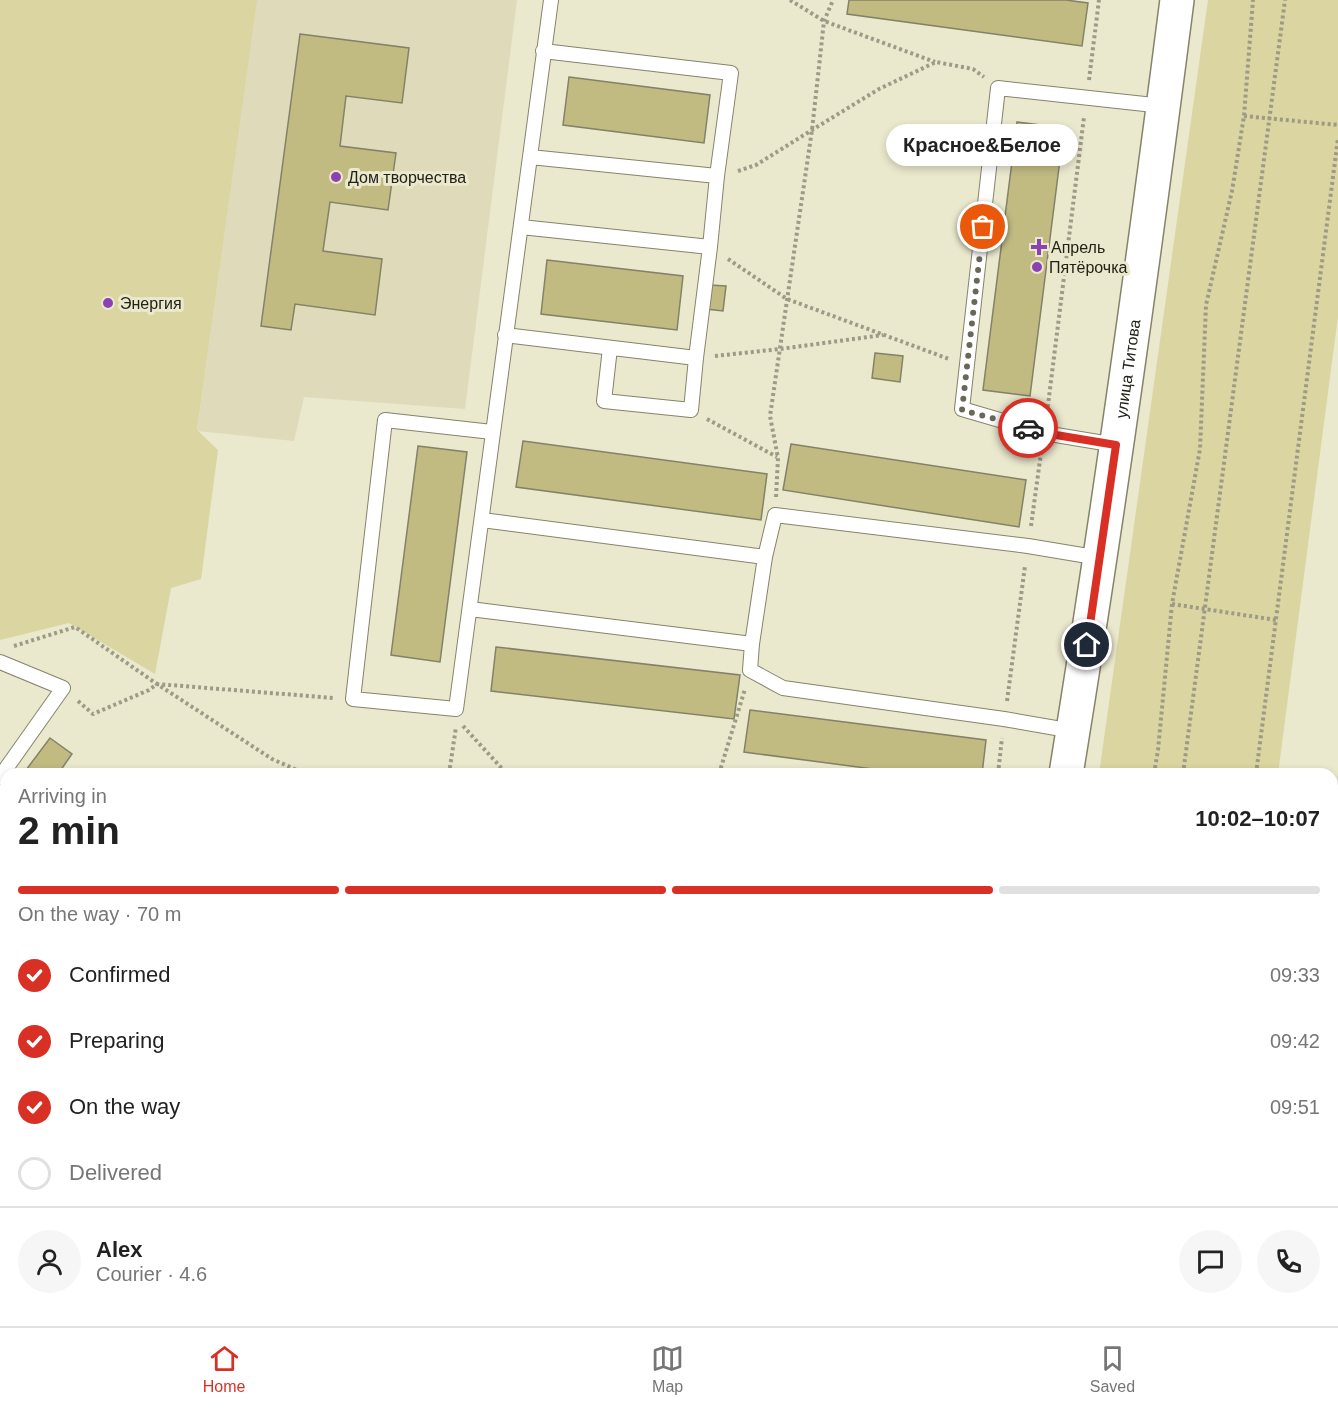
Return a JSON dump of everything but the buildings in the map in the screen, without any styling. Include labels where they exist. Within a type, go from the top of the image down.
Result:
[{"type":"main road","name":"улица Титова","points":[[1067,768],[1100,558],[1177,0]]},
{"type":"lane","points":[[492,432],[385,420],[353,699],[456,709],[551,0]]},
{"type":"lane","points":[[543,51],[731,73],[691,410],[604,401],[610,348]]},
{"type":"lane","points":[[1116,445],[1044,433],[962,410],[998,88],[1163,106]]},
{"type":"lane","points":[[530,157],[717,177]]},
{"type":"lane","points":[[521,227],[710,247]]},
{"type":"lane","points":[[505,335],[696,358]]},
{"type":"lane","points":[[1073,731],[783,688],[750,670],[765,557],[775,515],[1028,546],[1100,558]]},
{"type":"lane","points":[[482,520],[765,557]]},
{"type":"lane","points":[[470,609],[752,644]]},
{"type":"lane","points":[[0,662],[63,688],[6,768]]},
{"type":"path","points":[[790,0],[824,21],[936,62],[973,69],[998,88]]},
{"type":"path","points":[[775,515],[778,458],[770,416],[812,129],[824,21],[833,0]]},
{"type":"path","points":[[999,768],[1099,0]]},
{"type":"path","points":[[1155,768],[1172,604],[1200,449],[1206,305],[1232,191],[1244,116],[1253,0]]},
{"type":"path","points":[[1184,768],[1285,0]]},
{"type":"path","points":[[717,177],[756,165],[879,89],[936,62]]},
{"type":"path","points":[[1244,116],[1338,126]]},
{"type":"path","points":[[1257,768],[1338,138]]},
{"type":"path","points":[[710,247],[787,299],[967,366]]},
{"type":"path","points":[[696,358],[883,335]]},
{"type":"path","points":[[691,410],[778,458]]},
{"type":"path","points":[[1172,604],[1276,620]]},
{"type":"path","points":[[11,647],[75,627],[272,759],[292,768]]},
{"type":"path","points":[[721,768],[743,700],[750,670]]},
{"type":"path","points":[[63,688],[93,714],[149,690],[157,684],[353,699]]},
{"type":"path","points":[[449,768],[457,719],[502,768]]},
{"type":"shaded area","name":"Энергия","points":[[0,0],[257,0],[197,430],[218,450],[201,579],[171,588],[155,674],[69,623],[0,640]]},
{"type":"shaded area","points":[[256,0],[517,0],[465,409],[304,397],[294,441],[197,431]]},
{"type":"shaded area","points":[[1208,0],[1338,0],[1338,316],[1279,768],[1100,768]]},
{"type":"way so far","points":[[983,227],[962,410],[1028,428]]},
{"type":"place","name":"Дом творчества","points":[[336,177]]},
{"type":"place","name":"Красное&Белое","points":[[983,227]]},
{"type":"place","name":"Апрель","points":[[1039,247]]},
{"type":"place","name":"Пятёрочка","points":[[1037,267]]},
{"type":"place","name":"Энергия","points":[[108,303]]},
{"type":"route","points":[[1028,428],[1044,433],[1116,445],[1087,645]]}]
